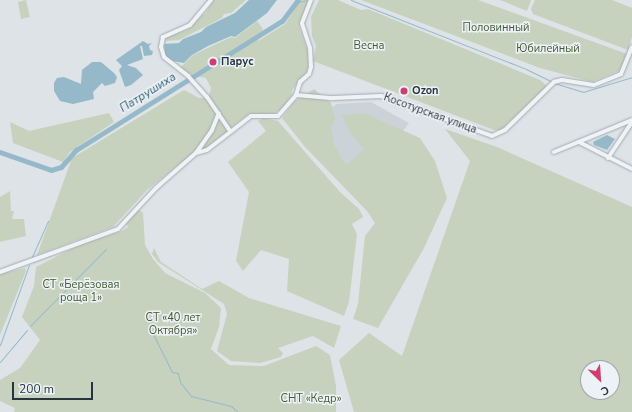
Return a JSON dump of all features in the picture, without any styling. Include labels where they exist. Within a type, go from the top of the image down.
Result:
[{"type":"street","points":[[211,0],[190,25],[162,38],[164,57],[189,77],[219,113],[230,131]]},
{"type":"street","points":[[196,153],[207,150],[251,116],[278,116],[296,96],[300,82],[309,74],[311,67],[310,48],[302,23],[311,0]]},
{"type":"street","name":"Косотурская улица","points":[[296,96],[333,98],[381,96],[492,136],[499,135],[554,82],[562,80],[594,85],[621,74],[632,47]]},
{"type":"street","points":[[0,272],[118,229],[156,188],[196,153],[212,130],[219,113]]},
{"type":"street","points":[[554,152],[632,121]]},
{"type":"street","points":[[608,158],[632,121]]},
{"type":"street","points":[[580,142],[608,158],[632,169]]},
{"type":"shaded area","points":[[371,102],[409,123],[403,131],[346,168],[328,144],[325,111],[337,104]]},
{"type":"green space","points":[[26,0],[30,17],[21,19],[18,2]]},
{"type":"green space","points":[[213,0],[246,0],[231,13],[224,14],[222,18],[179,40],[165,41],[167,37],[187,30],[206,12]]},
{"type":"green space","points":[[301,0],[309,0],[299,26],[309,54],[308,70],[292,90],[292,95],[283,108],[273,114],[249,114],[230,128],[209,96],[211,88],[206,78],[187,74],[179,69],[193,55],[231,37],[235,38],[257,21],[263,29],[258,41],[285,24]]},
{"type":"green space","name":"Весна","points":[[319,0],[338,0],[361,10],[368,9],[540,80],[547,86],[501,130],[494,130],[313,61],[316,46],[312,36],[311,17]]},
{"type":"green space","points":[[361,0],[478,0],[627,54],[621,70],[592,82],[540,68]]},
{"type":"green space","points":[[500,0],[531,0],[527,11]]},
{"type":"green space","points":[[535,0],[612,0],[632,8],[632,37],[628,50],[533,14],[531,9]]},
{"type":"green space","points":[[314,89],[331,103],[335,119],[331,128],[335,147],[346,165],[364,149],[351,134],[341,115],[364,113],[420,138],[435,161],[447,198],[424,248],[378,328],[353,319],[358,304],[365,236],[375,223],[367,211],[305,147],[282,118],[294,102]]},
{"type":"green space","points":[[184,90],[199,98],[206,98],[216,112],[212,128],[197,150],[147,190],[113,227],[37,255],[72,158]]},
{"type":"green space","points":[[109,113],[114,122],[70,152],[63,162],[13,143],[10,122],[29,131]]},
{"type":"green space","points":[[219,116],[228,129],[227,132],[202,151],[200,149]]},
{"type":"green space","points":[[263,118],[278,121],[340,192],[359,209],[363,217],[352,224],[357,234],[349,302],[344,316],[287,291],[289,259],[261,250],[243,271],[236,261],[249,192],[228,162],[266,131],[258,121]]},
{"type":"green space","points":[[445,129],[497,147],[632,207],[632,412],[354,412],[339,360],[369,333],[402,356],[470,161]]},
{"type":"green space","points":[[10,191],[11,211],[14,211],[12,219],[24,219],[26,236],[0,242],[0,197]]},
{"type":"green space","points":[[138,209],[143,213],[145,245],[153,259],[165,273],[205,293],[221,308],[219,327],[211,349],[229,365],[264,366],[316,346],[330,355],[336,386],[336,412],[14,412],[15,408],[0,401],[0,380],[20,368],[40,340],[22,317],[34,286],[36,267],[77,246],[122,231],[128,227],[126,222]]},
{"type":"green space","points":[[154,248],[161,262],[202,289],[219,281],[249,298],[341,326],[334,348],[313,336],[278,348],[283,353],[281,357],[260,363],[231,361],[217,351],[227,314],[224,304],[158,262],[152,254]]},
{"type":"green space","points":[[25,268],[26,271],[0,335],[0,274]]},
{"type":"water","points":[[249,0],[277,0],[267,13],[235,37],[231,36],[208,46],[192,55],[184,63],[173,61],[165,56],[164,44],[179,43],[183,39],[201,32],[206,27],[235,13]]},
{"type":"water","points":[[143,41],[148,44],[152,43],[149,46],[150,50],[153,51],[152,55],[144,56],[142,46],[140,46],[143,59],[127,65],[136,68],[143,75],[131,85],[125,87],[119,70],[122,66],[116,60]]},
{"type":"water","points":[[92,62],[101,62],[114,73],[117,77],[115,83],[105,86],[102,83],[93,92],[94,99],[73,104],[60,101],[54,91],[54,83],[57,78],[64,77],[81,84],[82,70]]},
{"type":"water","points":[[607,135],[615,139],[607,150],[594,145],[593,142]]},
{"type":"waterway","name":"Патрушиха","points":[[0,152],[51,170],[61,167],[76,150],[282,21],[298,0]]},
{"type":"waterway","points":[[296,2],[308,0]]},
{"type":"waterway","points":[[351,0],[526,69],[551,81]]},
{"type":"waterway","points":[[554,83],[583,92],[632,77]]},
{"type":"waterway","points":[[31,259],[48,221]]},
{"type":"waterway","points":[[30,326],[106,249]]},
{"type":"waterway","points":[[0,345],[29,265]]},
{"type":"waterway","points":[[0,362],[27,330]]},
{"type":"waterway","points":[[151,330],[172,372],[178,373],[180,382],[191,396],[231,406],[238,412]]},
{"type":"place","name":"Парус","points":[[213,62]]},
{"type":"place","name":"Ozon","points":[[404,91]]},
{"type":"park label","name":"Половинный","points":[[496,28]]},
{"type":"park label","name":"Юбилейный","points":[[548,49]]},
{"type":"park label","name":"СТ «Берёзовая роща 1»","points":[[81,292]]},
{"type":"park label","name":"СТ «40 лет Октября»","points":[[173,325]]},
{"type":"park label","name":"СНТ «Кедр»","points":[[311,399]]}]
